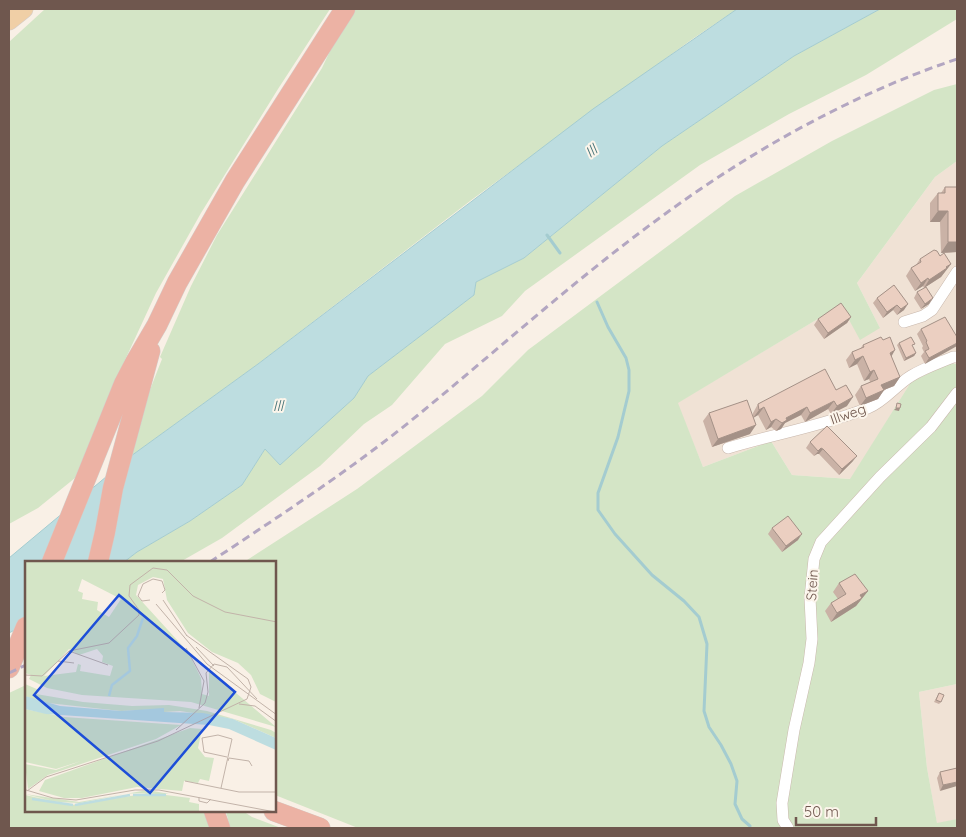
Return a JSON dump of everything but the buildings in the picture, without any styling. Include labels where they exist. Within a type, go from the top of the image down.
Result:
[{"type":"highway","points":[[52,561],[104,430],[132,368],[157,325],[177,283],[230,188],[345,9]]},
{"type":"highway","points":[[98,561],[113,488],[157,325]]},
{"type":"highway","points":[[105,532],[106,561]]},
{"type":"highway","points":[[9,668],[25,629]]},
{"type":"highway","points":[[214,812],[220,828]]},
{"type":"highway","points":[[276,812],[320,828]]},
{"type":"main road","points":[[9,21],[24,9]]},
{"type":"street","points":[[904,322],[922,316],[932,310],[957,272]]},
{"type":"street","name":"Illweg","points":[[728,448],[870,408],[910,377],[953,356],[957,357]]},
{"type":"street","name":"Stein","points":[[788,828],[783,820],[782,802],[792,739],[809,663],[812,639],[810,598],[814,559],[821,542],[880,477],[931,427],[957,393]]},
{"type":"shaded area","points":[[957,161],[957,364],[950,363],[911,382],[851,479],[792,475],[771,441],[703,467],[677,403],[841,305],[880,328],[857,283],[935,177]]},
{"type":"shaded area","points":[[957,684],[957,819],[937,824],[927,768],[919,692]]},
{"type":"green space","points":[[45,9],[330,9],[201,213],[156,293],[125,360],[75,478],[38,508],[9,524],[9,42]]},
{"type":"green space","points":[[355,9],[737,9],[691,40],[470,201],[258,364],[131,456],[146,400],[162,359],[160,357],[191,286],[217,235],[322,68],[337,36]]},
{"type":"green space","points":[[880,9],[957,9],[957,19],[866,75],[789,114],[700,165],[525,291],[502,316],[445,344],[392,405],[364,424],[320,466],[222,538],[182,561],[125,561],[137,552],[190,521],[242,485],[265,449],[280,465],[354,398],[368,376],[474,295],[476,282],[524,258],[662,146],[794,56]]},
{"type":"green space","points":[[957,84],[957,161],[935,177],[857,283],[880,328],[860,340],[841,305],[678,403],[703,467],[771,441],[792,475],[850,479],[911,382],[950,363],[957,364],[957,684],[919,692],[927,768],[937,823],[957,819],[957,828],[358,828],[276,795],[276,561],[246,561],[357,489],[482,396],[528,350],[735,196],[832,141],[934,90]]},
{"type":"green space","points":[[25,685],[25,812],[203,812],[209,819],[211,828],[9,828],[9,693]]},
{"type":"green space","points":[[226,812],[244,812],[252,817],[281,828],[230,828]]},
{"type":"water","name":"Ill","points":[[737,9],[880,9],[794,56],[662,146],[524,258],[476,282],[474,295],[368,376],[354,398],[280,465],[265,449],[242,485],[190,521],[137,552],[125,561],[25,561],[25,625],[9,633],[9,558],[131,456],[258,364],[593,109]]},
{"type":"waterway","points":[[547,235],[560,253]]},
{"type":"waterway","points":[[597,302],[608,327],[626,358],[629,370],[629,391],[618,437],[598,493],[598,510],[615,534],[652,575],[684,601],[699,617],[707,644],[704,711],[709,727],[731,764],[737,781],[735,804],[742,819],[750,826]]},
{"type":"railway","points":[[211,561],[316,491],[393,435],[602,262],[699,190],[769,146],[842,106],[918,73],[957,59]]},
{"type":"railway","points":[[9,673],[25,665]]}]
